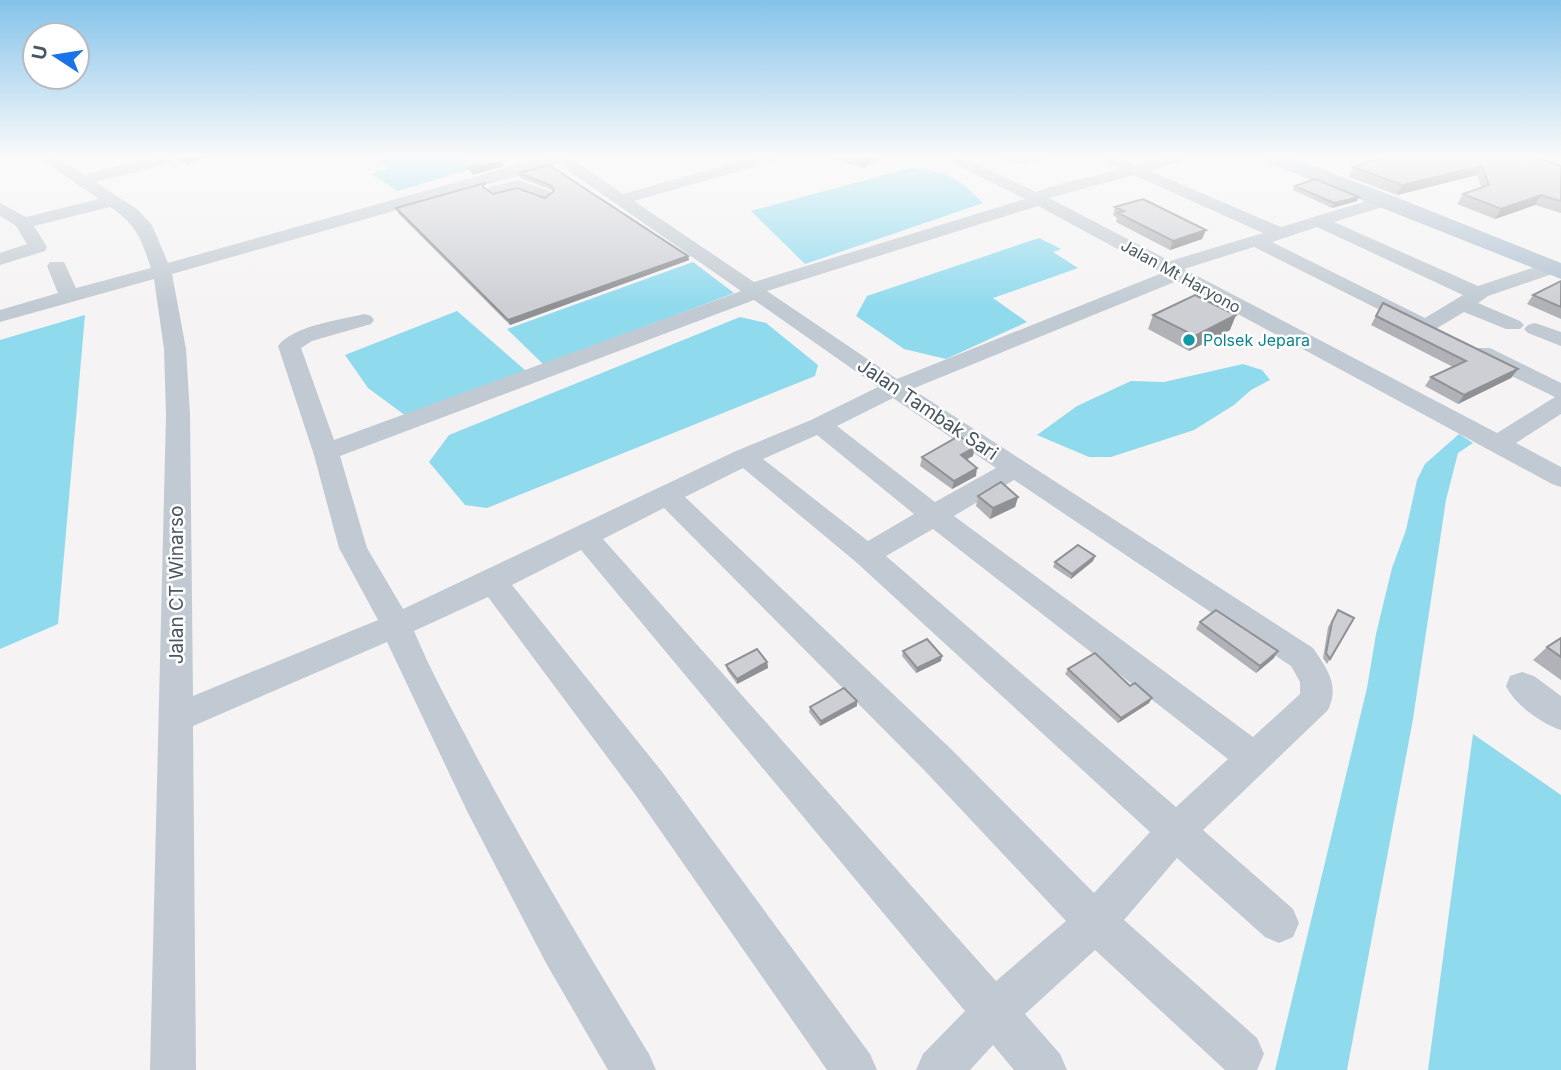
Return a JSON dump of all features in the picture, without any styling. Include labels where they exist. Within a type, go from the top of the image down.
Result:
[{"type":"main road","points":[[1401,206],[1558,268]]},
{"type":"street","points":[[0,229],[94,206]]},
{"type":"street","name":"Jalan CT Winarso","points":[[121,206],[146,229],[162,271],[175,349],[178,414],[173,1070]]},
{"type":"street","points":[[0,316],[394,206]]},
{"type":"street","points":[[438,210],[452,206]]},
{"type":"street","name":"Jalan Tambak Sari","points":[[630,206],[895,388],[1302,657],[1317,680],[1317,700],[1255,759]]},
{"type":"street","points":[[326,452],[755,291],[1016,206]]},
{"type":"street","name":"Jalan Mt Haryono","points":[[1050,206],[1561,478]]},
{"type":"street","points":[[1217,206],[1279,233]]},
{"type":"street","points":[[174,719],[494,582],[745,457],[820,425],[895,388],[1040,331],[1172,271],[1279,233],[1367,206]]},
{"type":"street","points":[[0,208],[23,223],[38,247],[33,251],[0,260]]},
{"type":"street","points":[[1318,221],[1470,299],[1513,325]]},
{"type":"street","points":[[1256,241],[1561,392]]},
{"type":"street","points":[[57,265],[69,295]]},
{"type":"street","points":[[1427,326],[1470,299],[1558,268]]},
{"type":"street","points":[[364,320],[304,336],[289,346],[326,452],[353,548],[396,625],[412,664],[481,801],[561,948],[633,1070]]},
{"type":"street","points":[[1535,329],[1561,340]]},
{"type":"street","points":[[1499,443],[1561,402]]},
{"type":"street","points":[[820,425],[1255,759],[1176,831],[1095,922],[994,1012],[939,1070]]},
{"type":"street","points":[[745,457],[866,555],[1279,923]]},
{"type":"street","points":[[866,555],[1015,468]]},
{"type":"street","points":[[667,495],[937,758],[1095,922],[1241,1054]]},
{"type":"street","points":[[584,536],[1044,1070]]},
{"type":"street","points":[[494,582],[650,785],[854,1070]]},
{"type":"street","points":[[1522,686],[1561,715]]},
{"type":"water","points":[[770,206],[974,206],[805,264],[751,211]]},
{"type":"water","points":[[1039,238],[1061,249],[1053,252],[1078,268],[993,298],[1027,322],[946,359],[904,349],[856,316],[867,296]]},
{"type":"water","points":[[693,262],[734,293],[544,365],[507,329]]},
{"type":"water","points":[[457,311],[526,371],[406,416],[368,388],[345,355]]},
{"type":"water","points":[[85,315],[58,624],[0,649],[0,340]]},
{"type":"water","points":[[740,317],[766,323],[818,365],[815,376],[487,508],[465,505],[429,462],[449,435]]},
{"type":"water","points":[[1243,364],[1262,370],[1270,380],[1194,430],[1111,457],[1089,457],[1037,435],[1077,406],[1131,381],[1164,382]]},
{"type":"water","points":[[1459,434],[1473,443],[1458,453],[1446,500],[1413,719],[1347,1070],[1275,1070],[1367,688],[1376,634],[1392,568],[1406,530],[1417,480],[1425,464]]},
{"type":"water","points":[[1473,734],[1561,795],[1561,1070],[1428,1070]]},
{"type":"building","points":[[612,206],[688,256],[508,320],[396,208]]},
{"type":"building","points":[[1157,206],[1206,230],[1173,241],[1118,213],[1124,211],[1115,207]]},
{"type":"building","points":[[1561,281],[1561,307],[1533,295]]},
{"type":"building","points":[[1195,295],[1236,315],[1195,336],[1153,315]]},
{"type":"building","points":[[1383,303],[1518,369],[1464,395],[1431,377],[1466,361],[1376,316]]},
{"type":"building","points":[[959,436],[975,447],[961,455],[977,468],[954,481],[922,457]]},
{"type":"building","points":[[1001,482],[1018,497],[993,508],[978,496]]},
{"type":"building","points":[[1078,545],[1095,556],[1072,574],[1055,562]]},
{"type":"building","points":[[1216,610],[1278,651],[1260,666],[1200,622]]},
{"type":"building","points":[[1338,610],[1354,618],[1330,659],[1326,653],[1332,622]]},
{"type":"building","points":[[1561,638],[1561,657],[1547,647]]},
{"type":"building","points":[[927,639],[942,656],[917,668],[903,651]]},
{"type":"building","points":[[757,649],[767,662],[737,679],[726,665]]},
{"type":"building","points":[[1095,653],[1130,686],[1135,683],[1152,698],[1121,718],[1068,669]]},
{"type":"building","points":[[844,688],[857,701],[821,721],[810,707]]},
{"type":"place","name":"Polsek Jepara","points":[[1189,340]]}]
